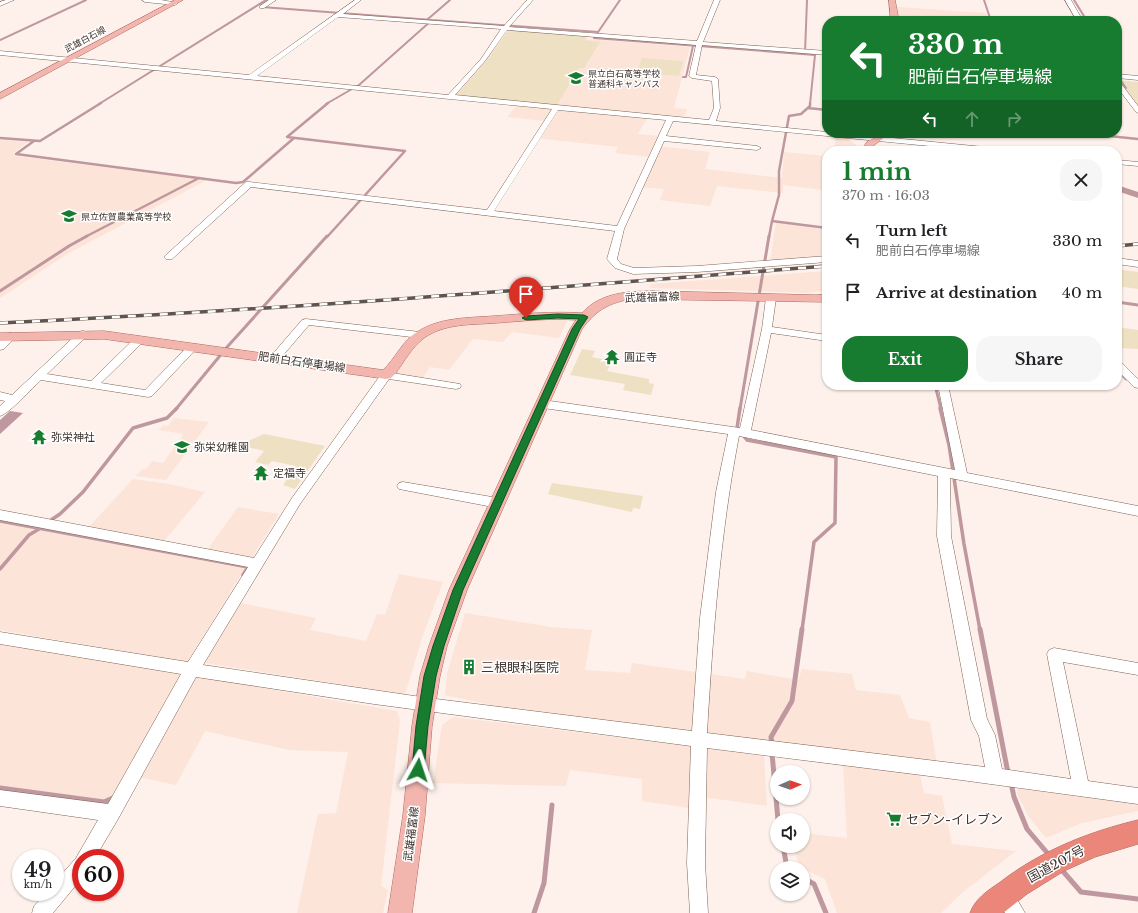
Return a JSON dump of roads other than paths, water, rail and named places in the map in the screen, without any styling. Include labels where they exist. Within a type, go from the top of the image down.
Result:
[{"type":"highway","name":"国道207号","points":[[983,913],[1010,903],[1055,861],[1109,839],[1138,832]]},
{"type":"main road","points":[[892,0],[894,16]]},
{"type":"main road","name":"武雄白石線","points":[[0,96],[178,1]]},
{"type":"main road","points":[[868,146],[877,139]]},
{"type":"main road","name":"武雄福富線","points":[[400,913],[414,815],[422,726],[430,676],[438,646],[458,590],[576,329],[584,317],[604,302],[617,298],[634,296],[668,295],[822,298]]},
{"type":"main road","points":[[386,375],[420,335],[434,328],[457,323],[558,316],[584,317]]},
{"type":"main road","name":"肥前白石停車場線","points":[[6,337],[84,334],[104,335],[275,358],[386,375]]},
{"type":"street","points":[[0,4],[11,0]]},
{"type":"street","points":[[145,0],[178,1]]},
{"type":"street","points":[[263,6],[273,0]]},
{"type":"street","points":[[250,78],[358,0]]},
{"type":"street","points":[[449,98],[482,60],[506,26],[530,0]]},
{"type":"street","points":[[712,123],[717,108],[715,79],[692,76],[699,45],[717,0]]},
{"type":"street","points":[[1068,0],[1077,16]]},
{"type":"street","points":[[340,13],[430,22],[506,26],[699,45],[822,53]]},
{"type":"street","points":[[0,53],[712,123],[730,135],[757,148]]},
{"type":"street","points":[[1122,76],[1138,78]]},
{"type":"street","points":[[1122,89],[1138,111]]},
{"type":"street","points":[[489,213],[556,108]]},
{"type":"street","points":[[670,119],[620,229],[612,259],[618,266],[627,270],[697,270],[822,259]]},
{"type":"street","points":[[661,138],[730,135],[786,130],[822,134]]},
{"type":"street","points":[[867,138],[953,146]]},
{"type":"street","points":[[911,146],[912,142]]},
{"type":"street","points":[[1122,162],[1138,164]]},
{"type":"street","points":[[169,257],[249,184],[620,229]]},
{"type":"street","points":[[1122,262],[1138,264]]},
{"type":"street","points":[[699,913],[696,863],[699,740],[707,618],[722,492],[740,433],[767,329],[764,298]]},
{"type":"street","points":[[275,358],[306,322],[420,335]]},
{"type":"street","points":[[767,329],[822,337]]},
{"type":"street","points":[[0,412],[84,334]]},
{"type":"street","points":[[0,347],[6,337]]},
{"type":"street","points":[[93,385],[139,340]]},
{"type":"street","points":[[38,376],[148,394],[193,347]]},
{"type":"street","points":[[1122,370],[1130,380]]},
{"type":"street","points":[[90,849],[112,813],[188,669],[257,564],[296,501],[386,375],[456,386]]},
{"type":"street","points":[[944,390],[953,475],[944,536],[979,720],[987,735],[1004,777]]},
{"type":"street","points":[[0,396],[15,399]]},
{"type":"street","points":[[543,404],[740,433],[1138,512]]},
{"type":"street","points":[[403,486],[498,503]]},
{"type":"street","points":[[0,515],[257,564]]},
{"type":"street","points":[[0,638],[188,669],[425,705],[1004,777],[1138,796]]},
{"type":"street","points":[[1081,788],[1054,654],[1138,669]]},
{"type":"street","points":[[0,798],[112,813]]},
{"type":"street","points":[[41,913],[72,876]]},
{"type":"waterway","points":[[0,40],[86,0]]},
{"type":"waterway","points":[[99,104],[266,0]]},
{"type":"waterway","points":[[428,19],[450,0]]},
{"type":"waterway","points":[[620,0],[594,38],[815,55],[810,104]]},
{"type":"waterway","points":[[805,53],[807,0]]},
{"type":"waterway","points":[[984,0],[989,16]]},
{"type":"waterway","points":[[1074,0],[1084,16]]},
{"type":"waterway","points":[[262,7],[432,20]]},
{"type":"waterway","points":[[326,104],[359,85],[432,20]]},
{"type":"waterway","points":[[432,20],[598,32]]},
{"type":"waterway","points":[[683,77],[686,77],[693,46]]},
{"type":"waterway","points":[[1122,82],[1126,88]]},
{"type":"waterway","points":[[0,138],[40,141],[101,103]]},
{"type":"waterway","points":[[327,237],[405,151],[287,137],[328,103]]},
{"type":"waterway","points":[[772,221],[779,195],[779,171],[789,116],[801,114],[810,106],[810,104]]},
{"type":"waterway","points":[[808,108],[822,109]]},
{"type":"waterway","points":[[1122,137],[1138,139]]},
{"type":"waterway","points":[[199,178],[236,183],[243,182],[294,138]]},
{"type":"waterway","points":[[34,141],[16,154],[199,178]]},
{"type":"waterway","points":[[85,237],[199,178]]},
{"type":"waterway","points":[[1122,190],[1138,195]]},
{"type":"waterway","points":[[769,237],[772,221]]},
{"type":"waterway","points":[[772,221],[822,227]]},
{"type":"waterway","points":[[0,291],[87,236]]},
{"type":"waterway","points":[[176,409],[228,346],[327,236]]},
{"type":"waterway","points":[[740,409],[769,236]]},
{"type":"waterway","points":[[1122,303],[1138,305]]},
{"type":"waterway","points":[[1122,375],[1126,379]]},
{"type":"waterway","points":[[936,390],[941,409]]},
{"type":"waterway","points":[[739,430],[737,428],[740,408]]},
{"type":"waterway","points":[[940,408],[949,445],[964,544],[980,630]]},
{"type":"waterway","points":[[48,522],[60,514],[83,492],[133,428],[167,418],[176,409]]},
{"type":"waterway","points":[[743,435],[747,440],[836,457],[835,523],[814,542],[802,630]]},
{"type":"waterway","points":[[0,521],[40,528]]},
{"type":"waterway","points":[[40,528],[44,526]]},
{"type":"waterway","points":[[0,569],[29,535],[40,528]]},
{"type":"waterway","points":[[40,528],[248,567],[243,575]]},
{"type":"waterway","points":[[772,745],[771,737],[792,701],[802,629]]},
{"type":"waterway","points":[[980,629],[1008,773]]},
{"type":"waterway","points":[[772,753],[777,813]]},
{"type":"waterway","points":[[1011,783],[1014,797],[1027,829],[1049,855]]},
{"type":"waterway","points":[[0,788],[104,802],[113,798]]},
{"type":"waterway","points":[[534,913],[544,883],[552,805]]},
{"type":"waterway","points":[[784,853],[786,861]]},
{"type":"waterway","points":[[1061,869],[1081,892],[1138,899]]},
{"type":"waterway","points":[[810,882],[814,884],[826,913]]},
{"type":"railway","points":[[1122,246],[1138,244]]},
{"type":"railway","points":[[0,323],[310,305],[822,266]]},
{"type":"place","name":"県立白石高等学校 普通科キャンパス","points":[[576,78]]},
{"type":"place","name":"県立佐賀農業高等学校","points":[[69,216]]},
{"type":"place","name":"圓正寺","points":[[612,357]]},
{"type":"place","name":"弥栄神社","points":[[39,437]]},
{"type":"place","name":"弥栄幼稚園","points":[[182,447]]},
{"type":"place","name":"定福寺","points":[[261,473]]},
{"type":"place","name":"三根眼科医院","points":[[469,667]]},
{"type":"place","name":"セブン-イレブン","points":[[894,819]]}]
